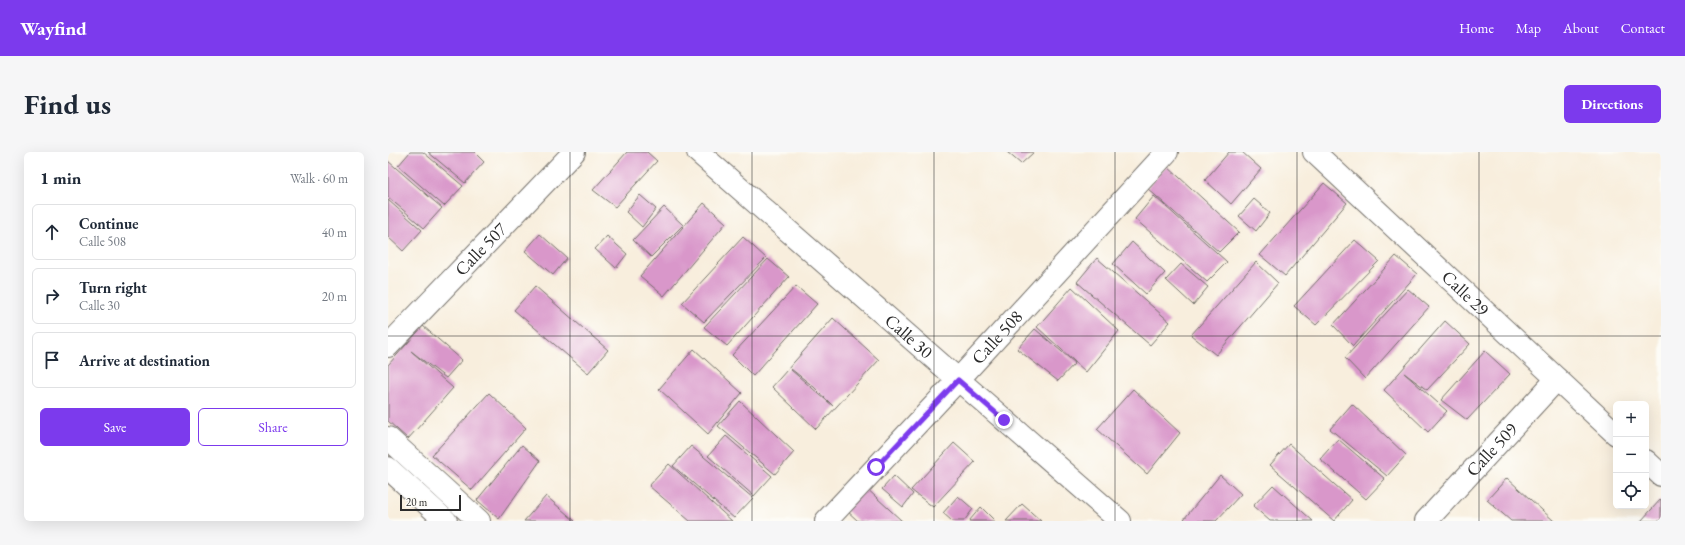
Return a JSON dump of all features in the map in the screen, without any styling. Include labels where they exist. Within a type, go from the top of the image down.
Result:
[{"type":"street","name":"Calle 507","points":[[388,346],[574,152]]},
{"type":"street","name":"Calle 30","points":[[698,152],[1120,521]]},
{"type":"street","name":"Calle 508","points":[[826,521],[958,380],[1167,152]]},
{"type":"street","name":"Calle 29","points":[[1314,152],[1613,431]]},
{"type":"street","name":"Calle 509","points":[[1426,521],[1557,379]]},
{"type":"street","points":[[388,438],[479,521]]},
{"type":"street","points":[[1649,464],[1661,475]]},
{"type":"street","points":[[388,468],[446,521]]},
{"type":"building","points":[[410,152],[423,152],[463,186],[444,206],[398,166]]},
{"type":"building","points":[[428,152],[474,152],[484,162],[465,183]]},
{"type":"building","points":[[627,152],[647,152],[657,161],[615,207],[593,190]]},
{"type":"building","points":[[1007,152],[1034,152],[1021,164]]},
{"type":"building","points":[[1229,152],[1242,152],[1261,169],[1231,204],[1205,180]]},
{"type":"building","points":[[388,161],[442,208],[424,228],[388,197]]},
{"type":"building","points":[[1167,166],[1239,232],[1219,252],[1147,188]]},
{"type":"building","points":[[1324,183],[1347,203],[1285,276],[1260,255]]},
{"type":"building","points":[[640,195],[656,209],[642,227],[626,212]]},
{"type":"building","points":[[1154,196],[1227,262],[1207,282],[1135,219]]},
{"type":"building","points":[[1254,199],[1270,213],[1256,231],[1239,216]]},
{"type":"building","points":[[388,200],[422,230],[403,251],[388,237]]},
{"type":"building","points":[[704,203],[726,223],[664,296],[640,276]]},
{"type":"building","points":[[664,207],[683,225],[651,257],[633,240]]},
{"type":"building","points":[[540,234],[567,258],[553,275],[525,251]]},
{"type":"building","points":[[607,236],[627,254],[616,268],[595,249]]},
{"type":"building","points":[[743,237],[766,258],[704,322],[682,303]]},
{"type":"building","points":[[1355,240],[1379,261],[1316,325],[1294,306]]},
{"type":"building","points":[[1132,242],[1165,273],[1146,294],[1113,264]]},
{"type":"building","points":[[1396,256],[1417,274],[1353,346],[1333,325]]},
{"type":"building","points":[[1097,258],[1170,322],[1150,345],[1077,282]]},
{"type":"building","points":[[768,259],[789,277],[727,346],[704,327]]},
{"type":"building","points":[[1256,262],[1278,283],[1216,355],[1191,335]]},
{"type":"building","points":[[1181,264],[1208,287],[1193,305],[1166,280]]},
{"type":"building","points":[[535,286],[608,350],[588,373],[514,310]]},
{"type":"building","points":[[796,286],[817,304],[753,376],[732,355]]},
{"type":"building","points":[[1072,287],[1119,331],[1086,372],[1037,327]]},
{"type":"building","points":[[1408,289],[1429,307],[1365,379],[1345,358]]},
{"type":"building","points":[[833,318],[879,360],[816,429],[772,387]],"holes":[[[791,369],[814,387],[833,406]]]},
{"type":"building","points":[[1445,321],[1470,344],[1427,390],[1404,373],[1447,411],[1428,432],[1384,390]]},
{"type":"building","points":[[423,326],[462,360],[446,378],[411,351],[453,388],[408,439],[388,421],[388,365]]},
{"type":"building","points":[[1035,329],[1075,363],[1058,381],[1017,349]]},
{"type":"building","points":[[694,349],[742,393],[708,434],[659,389]]},
{"type":"building","points":[[1485,351],[1510,374],[1467,420],[1441,400]]},
{"type":"building","points":[[1133,389],[1180,433],[1147,474],[1097,429]]},
{"type":"building","points":[[489,393],[526,428],[472,490],[432,455]]},
{"type":"building","points":[[740,401],[794,452],[775,474],[718,426]]},
{"type":"building","points":[[1352,404],[1406,455],[1387,476],[1330,429]]},
{"type":"building","points":[[726,436],[772,476],[754,496],[708,456]]},
{"type":"building","points":[[1338,439],[1385,479],[1366,499],[1320,459]]},
{"type":"building","points":[[954,443],[975,462],[933,507],[911,490]]},
{"type":"building","points":[[1289,444],[1352,500],[1334,521],[1270,465]]},
{"type":"building","points":[[522,445],[540,461],[499,519],[477,500]]},
{"type":"building","points":[[691,446],[753,498],[734,518],[673,466]]},
{"type":"building","points":[[669,464],[732,521],[690,521],[649,486]]},
{"type":"building","points":[[1220,475],[1241,494],[1216,521],[1187,521],[1184,519]]},
{"type":"building","points":[[894,476],[913,494],[903,507],[882,489]]},
{"type":"building","points":[[1507,478],[1554,521],[1511,521],[1487,500]]},
{"type":"building","points":[[1273,485],[1313,521],[1270,521],[1253,506]]},
{"type":"building","points":[[864,486],[902,521],[858,521],[845,509]]},
{"type":"building","points":[[546,496],[575,521],[524,521]]},
{"type":"building","points":[[958,496],[973,509],[964,521],[952,521],[943,513]]},
{"type":"building","points":[[1661,499],[1661,521],[1641,521]]},
{"type":"building","points":[[1022,504],[1041,521],[1006,521]]},
{"type":"building","points":[[981,507],[995,521],[969,521]]},
{"type":"route","points":[[876,467],[958,380],[1004,420]]}]
